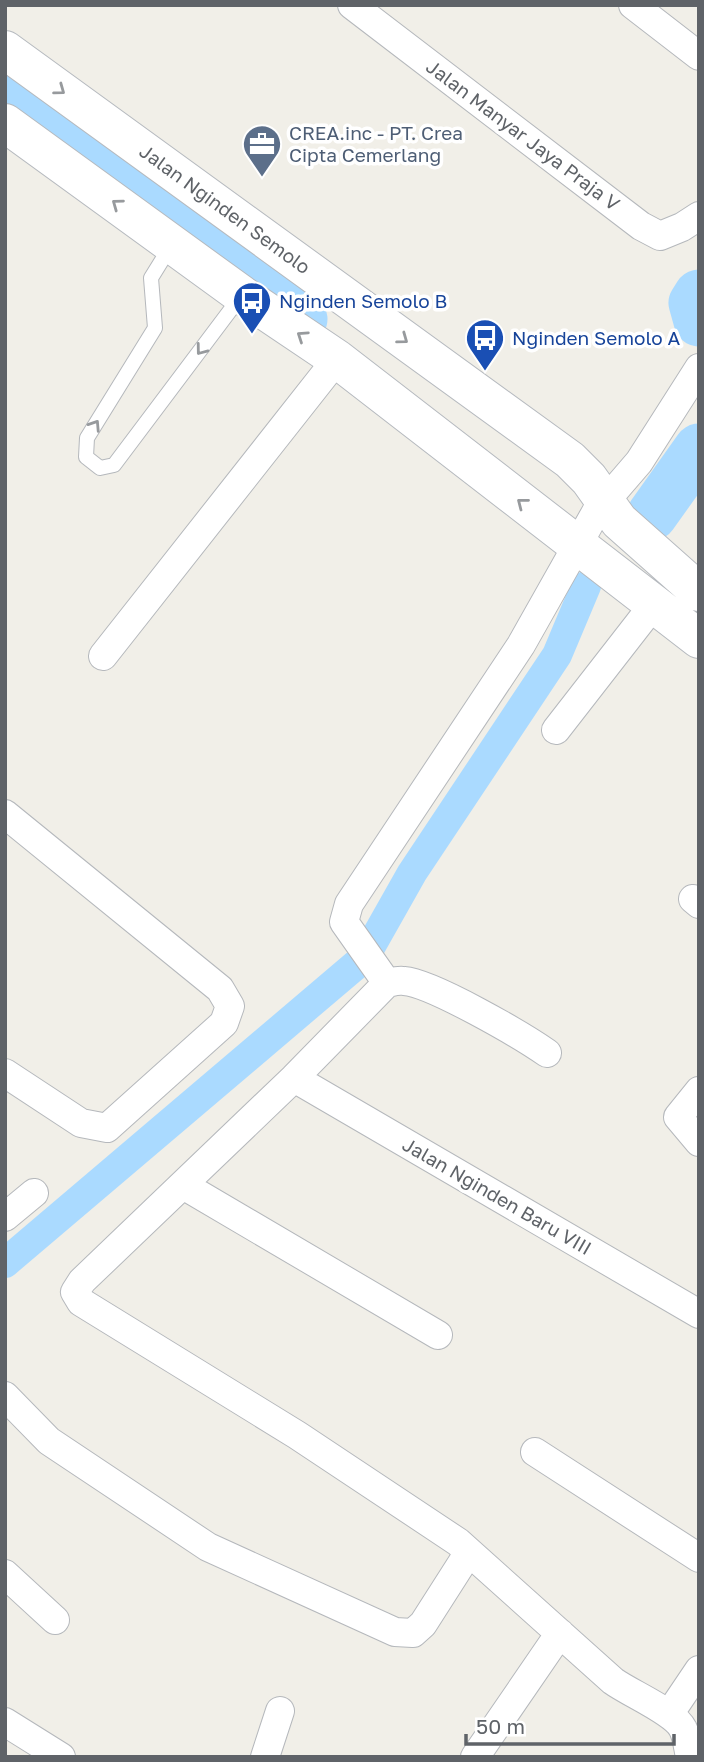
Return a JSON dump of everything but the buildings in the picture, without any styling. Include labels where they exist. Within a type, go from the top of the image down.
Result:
[{"type":"main road","name":"Jalan Nginden Semolo","points":[[5,50],[570,460],[603,530]]},
{"type":"main road","points":[[5,123],[242,295],[699,592]]},
{"type":"main road","points":[[603,530],[640,593],[699,639]]},
{"type":"street","name":"Jalan Manyar Jaya Praja V","points":[[352,5],[641,226],[660,236],[699,216]]},
{"type":"street","points":[[633,5],[699,55]]},
{"type":"street","points":[[103,656],[337,359]]},
{"type":"street","points":[[547,1053],[504,1026],[422,986],[379,972],[344,922],[349,904],[522,645],[603,530],[639,462],[699,368]]},
{"type":"street","points":[[556,730],[640,593]]},
{"type":"street","points":[[5,814],[220,989],[230,1006],[224,1023],[107,1128],[81,1124],[5,1073]]},
{"type":"street","points":[[379,972],[295,1078],[82,1280],[75,1292],[80,1301],[300,1437],[469,1552],[633,1696],[670,1713],[682,1728],[690,1757]]},
{"type":"street","name":"Jalan Nginden Baru VIII","points":[[295,1078],[699,1314]]},
{"type":"street","points":[[699,1091],[678,1117],[699,1142]]},
{"type":"street","points":[[183,1185],[438,1335]]},
{"type":"street","points":[[5,1217],[34,1193]]},
{"type":"street","points":[[5,1396],[49,1441],[208,1547],[395,1632],[414,1633],[424,1624],[469,1552]]},
{"type":"street","points":[[535,1452],[699,1558]]},
{"type":"street","points":[[5,1574],[55,1620]]},
{"type":"street","points":[[475,1757],[560,1633]]},
{"type":"street","points":[[670,1713],[699,1670]]},
{"type":"street","points":[[265,1757],[280,1710]]},
{"type":"street","points":[[5,1722],[61,1757]]},
{"type":"lane","points":[[172,244],[151,278],[155,328],[87,438],[86,457],[92,464],[100,468],[114,465],[242,295]]},
{"type":"waterway","points":[[5,95],[209,244],[302,319]]},
{"type":"waterway","points":[[699,295],[694,303],[699,321]]},
{"type":"waterway","points":[[652,515],[699,449]]},
{"type":"waterway","points":[[5,1263],[364,958],[412,873],[557,655],[586,586]]},
{"type":"place","name":"CREA.inc - PT. Crea Cipta Cemerlang","points":[[262,178]]},
{"type":"place","name":"Nginden Semolo B","points":[[252,335]]},
{"type":"place","name":"Nginden Semolo A","points":[[485,372]]}]
